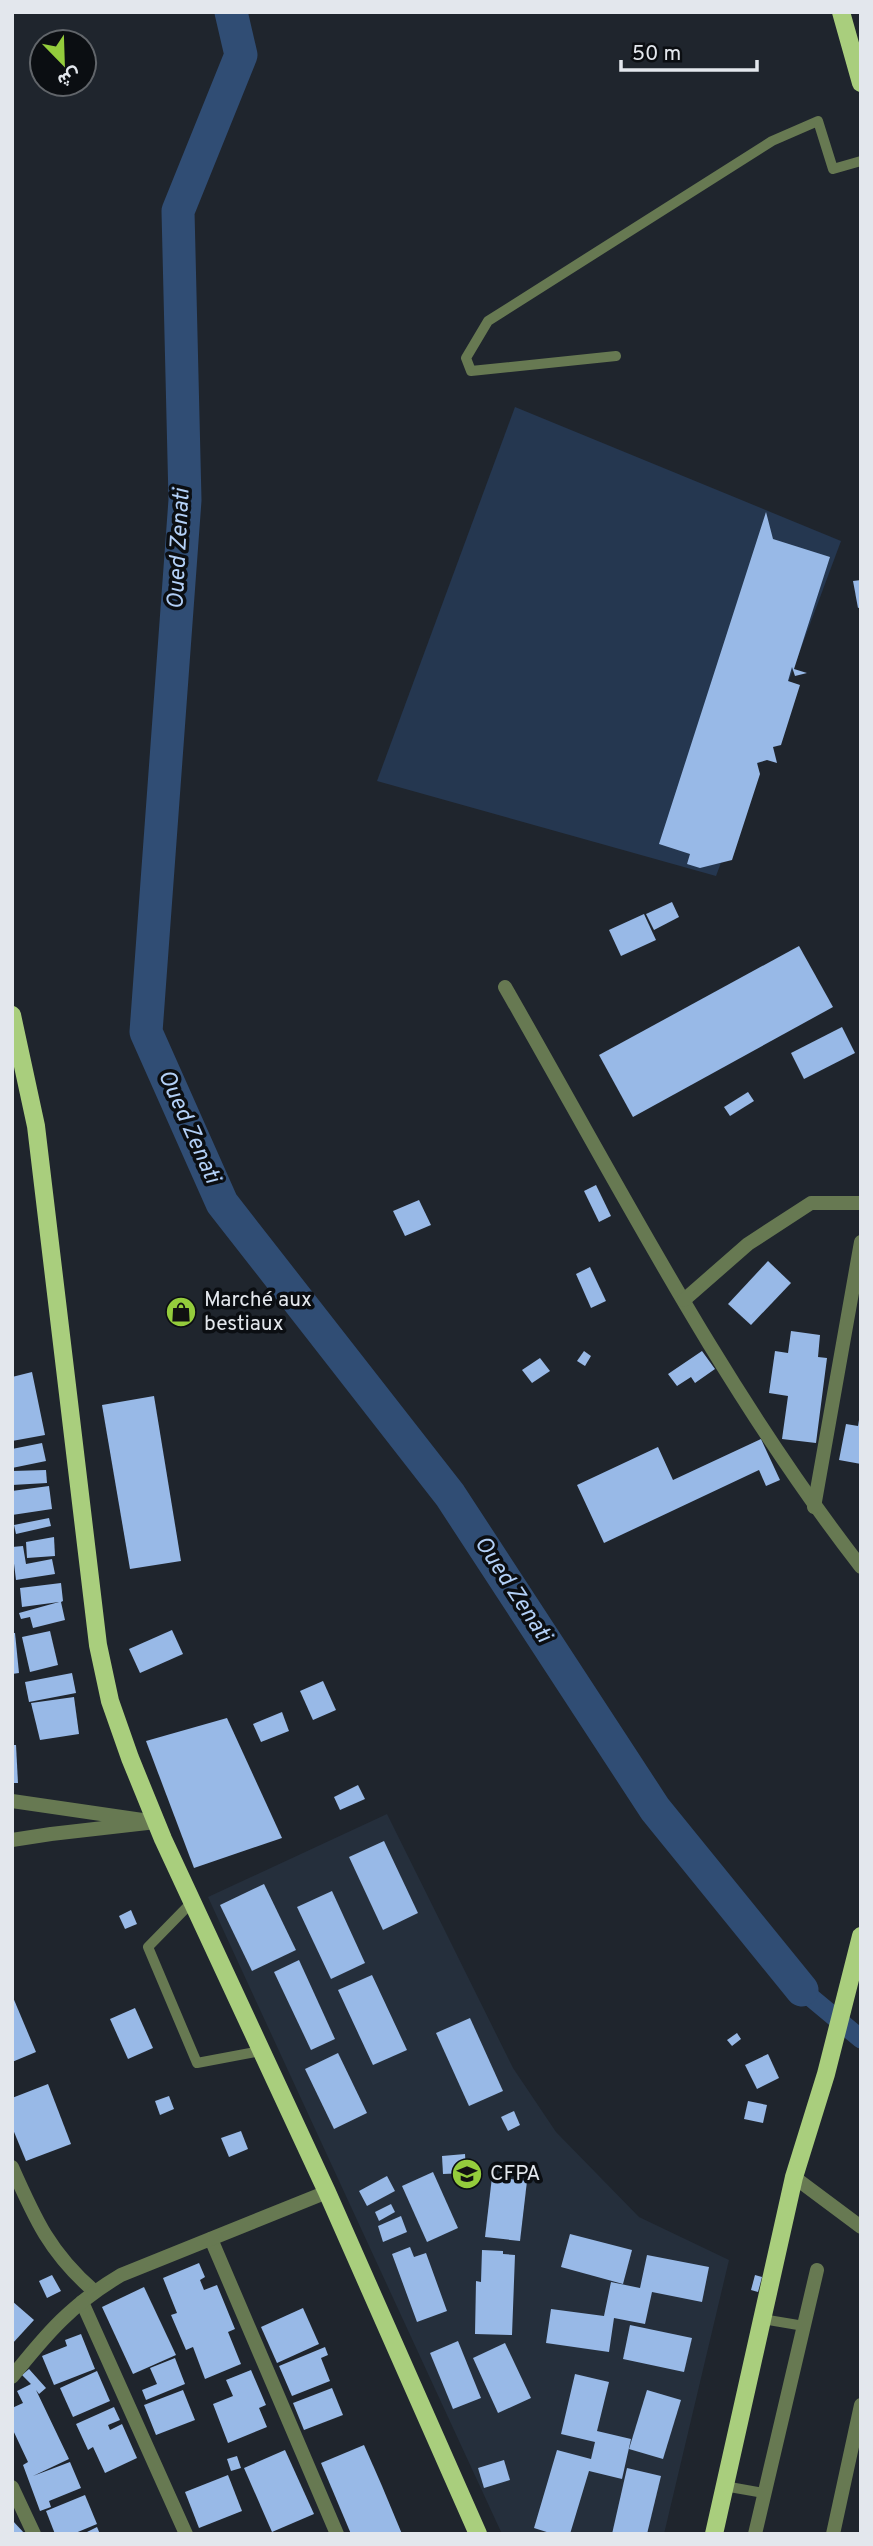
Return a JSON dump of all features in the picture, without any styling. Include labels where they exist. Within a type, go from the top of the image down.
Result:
[{"type":"main road","points":[[841,12],[861,83]]},
{"type":"main road","points":[[12,1015],[36,1126],[98,1645],[110,1701],[156,1822],[327,2192],[478,2534]]},
{"type":"main road","points":[[714,2534],[794,2177],[826,2074],[861,1936]]},
{"type":"street","points":[[505,987],[731,1382],[814,1507],[861,1567]]},
{"type":"street","points":[[684,1300],[748,1244],[811,1203],[861,1203]]},
{"type":"street","points":[[814,1507],[861,1242]]},
{"type":"street","points":[[12,1801],[156,1822]]},
{"type":"street","points":[[12,1840],[51,1833],[156,1822]]},
{"type":"street","points":[[12,2167],[52,2248],[70,2271],[94,2291]]},
{"type":"street","points":[[794,2177],[861,2227]]},
{"type":"street","points":[[12,2377],[50,2329],[94,2291],[121,2275],[327,2192]]},
{"type":"street","points":[[211,2239],[337,2534]]},
{"type":"street","points":[[755,2534],[817,2270]]},
{"type":"street","points":[[82,2302],[186,2534]]},
{"type":"street","points":[[834,2534],[861,2405]]},
{"type":"street","points":[[12,2487],[34,2534]]},
{"type":"lane","points":[[616,356],[471,371],[466,358],[488,321],[772,141],[818,121],[833,169],[861,161]]},
{"type":"lane","points":[[192,1902],[148,1947],[197,2063],[261,2050]]},
{"type":"lane","points":[[762,2319],[804,2326]]},
{"type":"lane","points":[[724,2486],[764,2493]]},
{"type":"shaded area","points":[[515,407],[841,541],[716,876],[377,781]]},
{"type":"shaded area","name":"CFPA","points":[[387,1814],[513,2068],[556,2132],[639,2217],[729,2260],[664,2534],[502,2534],[208,1897]]},
{"type":"building","points":[[766,512],[773,539],[830,557],[794,669],[807,673],[795,676],[792,667],[788,681],[800,685],[781,745],[773,747],[777,763],[767,760],[757,763],[760,774],[732,860],[700,868],[687,864],[690,854],[659,844]]},
{"type":"building","points":[[861,580],[861,607],[858,608],[853,581]]},
{"type":"building","points":[[672,902],[679,917],[654,930],[646,914]]},
{"type":"building","points":[[644,914],[656,940],[621,956],[609,930]]},
{"type":"building","points":[[799,946],[833,1007],[633,1117],[599,1055]]},
{"type":"building","points":[[842,1027],[855,1053],[804,1079],[791,1053]]},
{"type":"building","points":[[748,1092],[754,1101],[730,1116],[724,1107]]},
{"type":"building","points":[[596,1185],[611,1216],[599,1222],[584,1191]]},
{"type":"building","points":[[419,1200],[431,1225],[405,1236],[393,1211]]},
{"type":"building","points":[[768,1261],[791,1283],[751,1325],[728,1304]]},
{"type":"building","points":[[590,1267],[606,1301],[591,1308],[576,1274]]},
{"type":"building","points":[[791,1331],[820,1335],[818,1357],[827,1358],[816,1443],[782,1439],[788,1396],[769,1393],[775,1351],[788,1353]]},
{"type":"building","points":[[584,1351],[591,1356],[585,1366],[577,1361]]},
{"type":"building","points":[[702,1351],[715,1369],[695,1383],[691,1377],[677,1386],[668,1374]]},
{"type":"building","points":[[540,1358],[550,1371],[532,1383],[522,1370]]},
{"type":"building","points":[[32,1372],[45,1435],[12,1441],[12,1377]]},
{"type":"building","points":[[154,1396],[181,1561],[130,1569],[102,1405]]},
{"type":"building","points":[[859,1420],[861,1464],[839,1460],[846,1424],[858,1426]]},
{"type":"building","points":[[761,1439],[780,1480],[766,1486],[759,1470],[604,1543],[577,1485],[658,1447],[673,1480]]},
{"type":"building","points":[[42,1443],[46,1461],[12,1468],[12,1449]]},
{"type":"building","points":[[46,1470],[47,1483],[12,1485],[12,1471]]},
{"type":"building","points":[[49,1486],[52,1509],[12,1515],[12,1491]]},
{"type":"building","points":[[49,1518],[51,1526],[16,1534],[14,1525]]},
{"type":"building","points":[[54,1537],[55,1556],[27,1558],[26,1542]]},
{"type":"building","points":[[23,1546],[26,1564],[52,1559],[55,1574],[16,1580],[12,1547]]},
{"type":"building","points":[[61,1583],[65,1620],[33,1628],[30,1617],[21,1619],[19,1613],[59,1602],[22,1607],[20,1588]]},
{"type":"building","points":[[172,1630],[183,1654],[140,1673],[129,1649]]},
{"type":"building","points":[[50,1631],[58,1665],[30,1672],[22,1637]]},
{"type":"building","points":[[12,1633],[15,1633],[19,1673],[12,1674]]},
{"type":"building","points":[[72,1673],[76,1693],[29,1702],[25,1682]]},
{"type":"building","points":[[323,1681],[336,1710],[313,1720],[300,1691]]},
{"type":"building","points":[[74,1697],[79,1734],[40,1740],[31,1703]]},
{"type":"building","points":[[282,1712],[289,1731],[261,1742],[253,1724]]},
{"type":"building","points":[[227,1718],[282,1838],[194,1868],[146,1741]]},
{"type":"building","points":[[12,1745],[16,1745],[18,1783],[12,1783]]},
{"type":"building","points":[[358,1785],[365,1799],[340,1810],[334,1797]]},
{"type":"building","points":[[384,1841],[418,1913],[383,1930],[349,1857]]},
{"type":"building","points":[[264,1884],[296,1950],[252,1971],[220,1905]]},
{"type":"building","points":[[332,1891],[365,1963],[331,1979],[297,1907]]},
{"type":"building","points":[[131,1910],[137,1924],[125,1929],[119,1916]]},
{"type":"building","points":[[299,1960],[335,2039],[311,2050],[274,1972]]},
{"type":"building","points":[[372,1975],[407,2050],[373,2065],[338,1990]]},
{"type":"building","points":[[12,1995],[36,2052],[12,2062]]},
{"type":"building","points":[[135,2008],[153,2048],[128,2059],[110,2019]]},
{"type":"building","points":[[470,2018],[503,2091],[469,2106],[436,2033]]},
{"type":"building","points":[[737,2033],[741,2039],[732,2046],[727,2040]]},
{"type":"building","points":[[338,2053],[367,2113],[334,2129],[305,2069]]},
{"type":"building","points":[[768,2054],[779,2078],[757,2089],[745,2065]]},
{"type":"building","points":[[48,2084],[71,2144],[26,2161],[12,2127],[12,2098]]},
{"type":"building","points":[[169,2096],[174,2109],[160,2115],[155,2101]]},
{"type":"building","points":[[748,2101],[767,2105],[763,2123],[744,2119]]},
{"type":"building","points":[[514,2111],[520,2125],[508,2131],[501,2117]]},
{"type":"building","points":[[241,2131],[248,2149],[229,2157],[221,2138]]},
{"type":"building","points":[[465,2154],[466,2173],[443,2174],[442,2156]]},
{"type":"building","points":[[433,2172],[458,2228],[427,2242],[402,2186]]},
{"type":"building","points":[[387,2176],[395,2191],[367,2206],[359,2191]]},
{"type":"building","points":[[492,2177],[527,2181],[520,2241],[485,2237]]},
{"type":"building","points":[[391,2204],[395,2212],[379,2221],[375,2212]]},
{"type":"building","points":[[401,2216],[407,2232],[383,2242],[378,2226]]},
{"type":"building","points":[[570,2234],[632,2250],[623,2284],[561,2267]]},
{"type":"building","points":[[410,2247],[414,2257],[426,2253],[447,2311],[417,2322],[392,2254]]},
{"type":"building","points":[[482,2250],[503,2251],[503,2254],[515,2255],[512,2335],[475,2334],[476,2281],[481,2282]]},
{"type":"building","points":[[647,2255],[709,2267],[702,2302],[652,2292],[645,2324],[614,2318],[609,2352],[546,2343],[551,2309],[604,2316],[611,2282],[640,2288]]},
{"type":"building","points":[[199,2263],[205,2277],[200,2280],[204,2290],[217,2285],[235,2329],[228,2332],[241,2364],[205,2379],[193,2347],[186,2350],[171,2315],[177,2313],[163,2278]]},
{"type":"building","points":[[52,2275],[61,2291],[47,2298],[39,2281]]},
{"type":"building","points":[[755,2275],[762,2277],[758,2292],[751,2290]]},
{"type":"building","points":[[144,2287],[176,2355],[133,2374],[102,2307]]},
{"type":"building","points":[[12,2301],[34,2320],[12,2344]]},
{"type":"building","points":[[303,2308],[319,2344],[277,2363],[261,2327]]},
{"type":"building","points":[[630,2325],[692,2338],[684,2372],[623,2359]]},
{"type":"building","points":[[81,2334],[95,2369],[54,2385],[42,2356],[67,2346],[65,2340]]},
{"type":"building","points":[[458,2341],[481,2398],[453,2409],[430,2353]]},
{"type":"building","points":[[505,2343],[531,2398],[498,2413],[473,2358]]},
{"type":"building","points":[[325,2347],[328,2355],[321,2358],[330,2381],[292,2396],[279,2366]]},
{"type":"building","points":[[175,2358],[185,2384],[146,2400],[142,2390],[157,2384],[150,2368]]},
{"type":"building","points":[[29,2369],[46,2388],[39,2394],[36,2390],[69,2459],[33,2476],[70,2462],[81,2488],[49,2501],[51,2507],[40,2511],[23,2465],[28,2462],[12,2428],[12,2408],[23,2403],[17,2391],[31,2384],[22,2375]]},
{"type":"building","points":[[251,2370],[266,2405],[259,2408],[267,2427],[228,2443],[213,2404],[233,2396],[226,2380]]},
{"type":"building","points":[[97,2371],[110,2401],[73,2417],[60,2388]]},
{"type":"building","points":[[575,2374],[609,2382],[597,2431],[631,2439],[622,2479],[589,2471],[570,2534],[553,2534],[534,2528],[557,2450],[591,2459],[595,2442],[561,2434]]},
{"type":"building","points":[[332,2388],[343,2415],[304,2430],[293,2403]]},
{"type":"building","points":[[183,2390],[195,2420],[156,2435],[144,2405]]},
{"type":"building","points":[[647,2390],[681,2400],[663,2459],[629,2449]]},
{"type":"building","points":[[114,2407],[120,2420],[108,2425],[110,2430],[122,2424],[137,2458],[105,2473],[93,2447],[88,2450],[76,2424]]},
{"type":"building","points":[[364,2445],[402,2534],[351,2534],[321,2463]]},
{"type":"building","points":[[285,2450],[314,2514],[272,2532],[244,2468]]},
{"type":"building","points":[[237,2456],[241,2468],[231,2471],[227,2459]]},
{"type":"building","points":[[504,2460],[510,2480],[484,2488],[478,2468]]},
{"type":"building","points":[[627,2468],[661,2476],[647,2534],[612,2534]]},
{"type":"building","points":[[228,2475],[242,2511],[199,2528],[185,2492]]},
{"type":"building","points":[[85,2495],[97,2524],[73,2534],[55,2534],[46,2511]]},
{"type":"building","points":[[12,2520],[25,2534],[12,2534]]},
{"type":"building","points":[[97,2527],[100,2534],[83,2534]]},
{"type":"waterway","name":"Oued Zenati","points":[[231,12],[241,55],[178,211],[185,500],[146,1032],[222,1203],[450,1495],[655,1809],[802,1990]]},
{"type":"waterway","name":"Oued Zenati","points":[[802,1990],[861,2039]]},
{"type":"place","name":"Marché aux bestiaux","points":[[181,1312]]},
{"type":"place","name":"CFPA","points":[[467,2174]]}]
